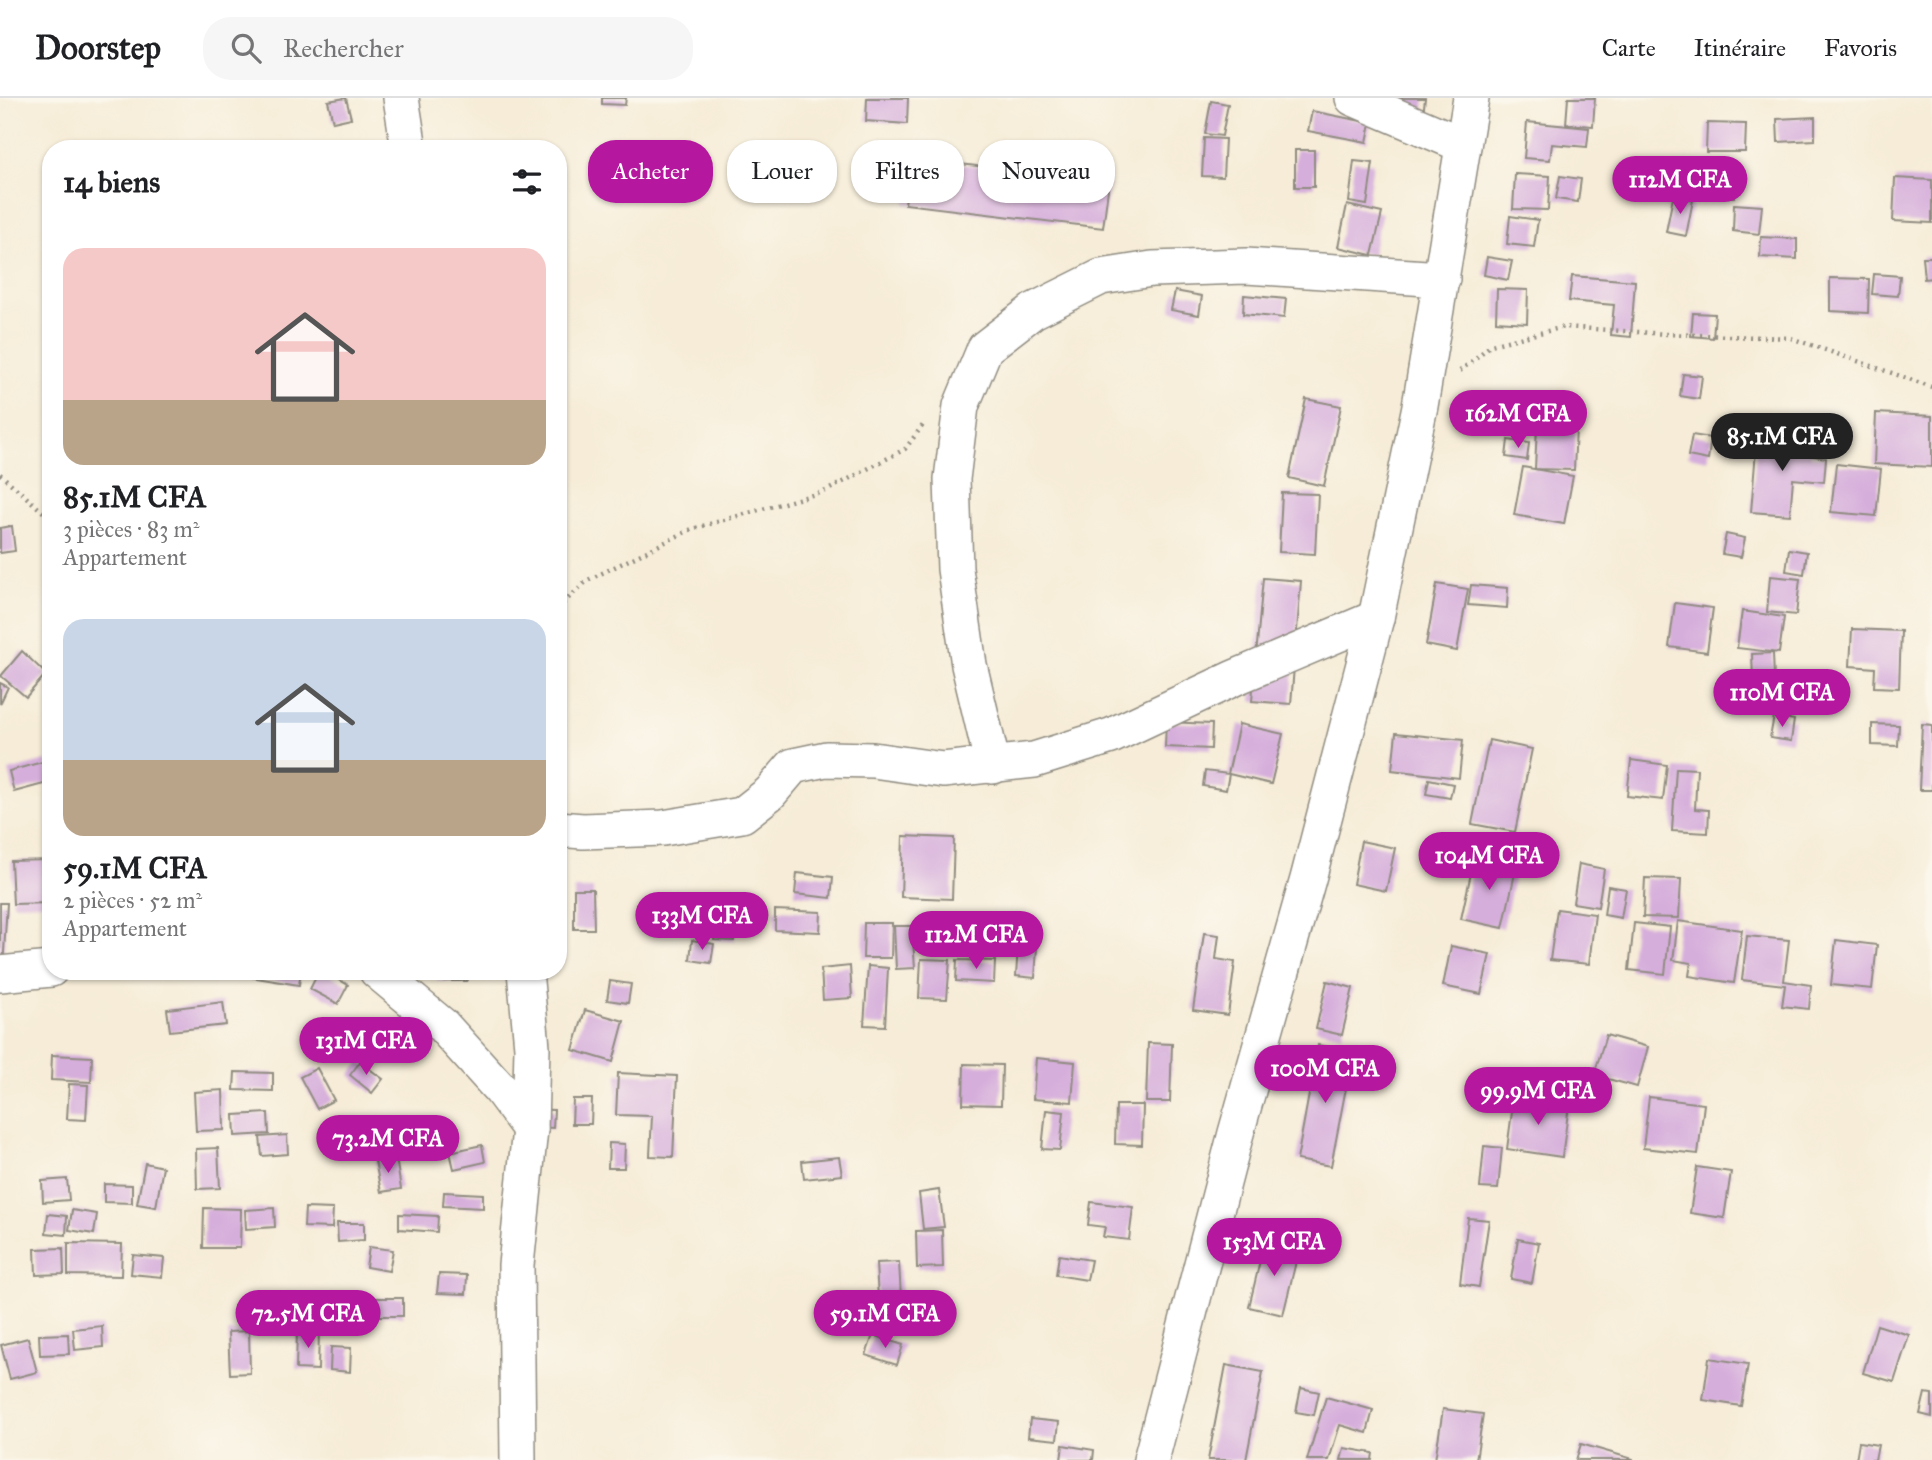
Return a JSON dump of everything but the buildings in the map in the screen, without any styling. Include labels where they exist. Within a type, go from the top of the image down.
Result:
[{"type":"street","points":[[401,98],[408,140]]},
{"type":"street","points":[[1353,98],[1463,145]]},
{"type":"street","points":[[1151,1460],[1236,1133],[1308,879],[1376,618],[1420,406],[1471,98]]},
{"type":"street","points":[[993,766],[969,665],[957,583],[952,479],[961,406],[985,348],[1033,311],[1101,277],[1152,269],[1246,266],[1442,279]]},
{"type":"street","points":[[567,830],[663,828],[742,815],[770,793],[793,766],[826,759],[873,760],[943,770],[1034,760],[1111,736],[1234,678],[1376,618]]},
{"type":"street","points":[[0,974],[42,970]]},
{"type":"street","points":[[388,980],[443,1026],[501,1090],[530,1129]]},
{"type":"street","points":[[517,1460],[516,1265],[530,1129],[533,1047],[527,980]]},
{"type":"path","points":[[1420,406],[1491,345],[1564,327],[1791,338],[1932,387]]},
{"type":"path","points":[[567,600],[588,580],[692,529],[826,491],[905,449],[930,415]]},
{"type":"path","points":[[0,474],[42,511]]}]
